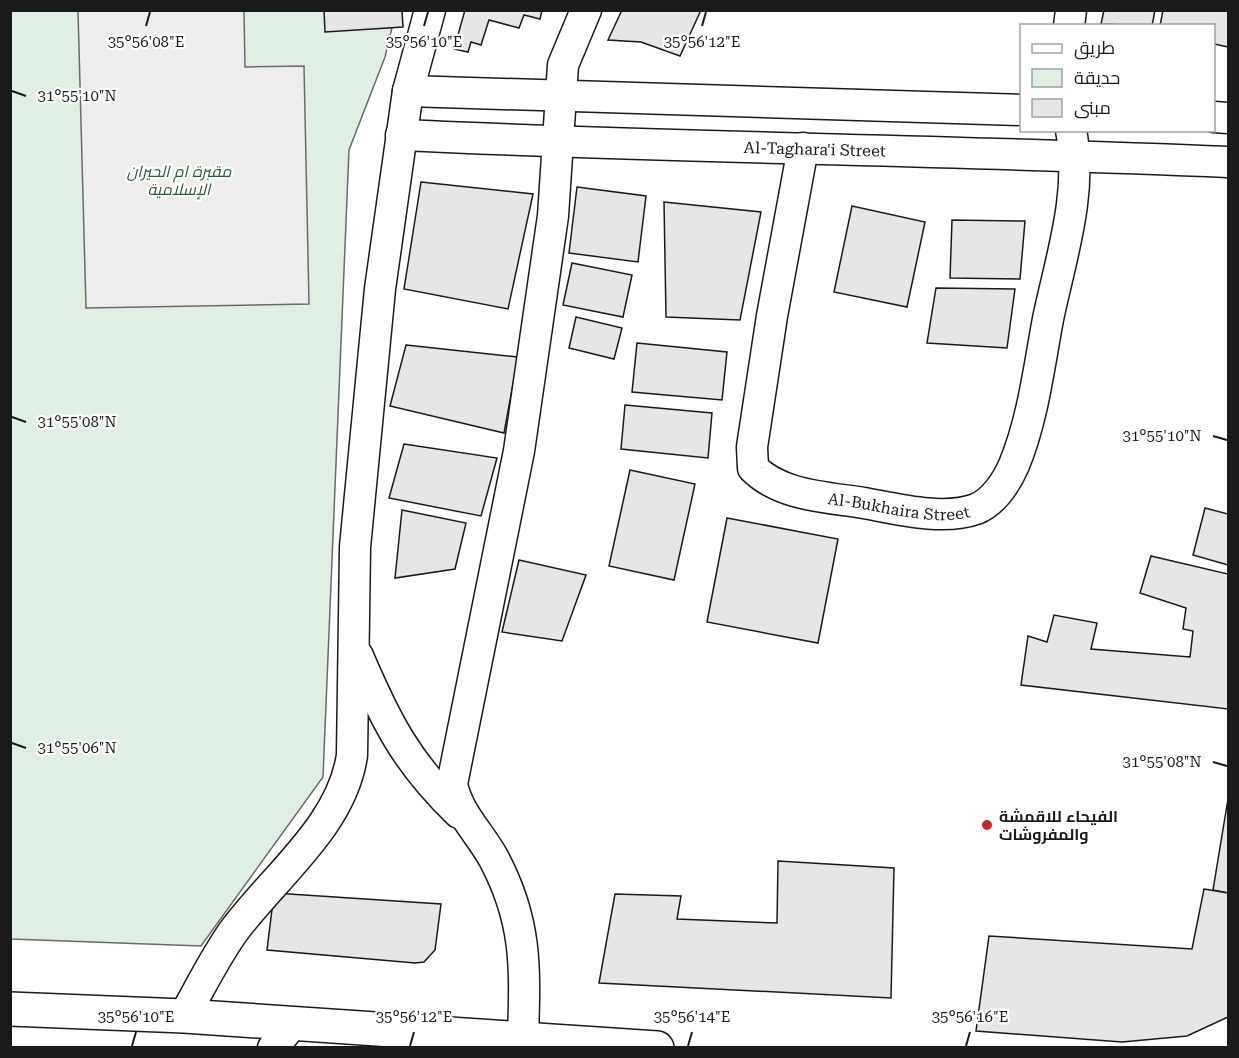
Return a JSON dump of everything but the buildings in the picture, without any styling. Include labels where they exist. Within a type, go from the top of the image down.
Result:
[{"type":"street","points":[[184,1017],[232,934],[267,889],[326,823],[349,777],[352,755],[355,547],[380,289],[408,92],[430,10]]},
{"type":"street","points":[[465,820],[454,797],[453,771],[519,451],[553,216],[563,65],[586,10]]},
{"type":"street","points":[[408,92],[1020,110]]},
{"type":"street","name":"Al-Taghara'i Street","points":[[402,135],[559,142],[803,148],[1073,143],[1228,162]]},
{"type":"street","name":"Al-Bukhaira Street","points":[[803,148],[772,316],[752,447],[753,468],[766,480],[795,491],[941,514],[977,509],[1000,490],[1013,466],[1027,428],[1068,229],[1073,143]]},
{"type":"street","points":[[353,644],[376,698],[400,743],[427,782],[484,842],[507,884],[519,919],[525,969],[523,1039]]},
{"type":"street","points":[[10,1009],[184,1017],[283,1036],[523,1039],[657,1047]]},
{"type":"green space","name":"مقبرة ام الحيران الإسلامية","points":[[11,11],[396,11],[385,57],[349,150],[323,777],[201,946],[11,939]]},
{"type":"shaded area","points":[[78,11],[244,11],[245,67],[304,66],[309,304],[86,308]]},
{"type":"place","name":"الفيحاء للاقمشة والمفروشات","points":[[987,825]]}]
